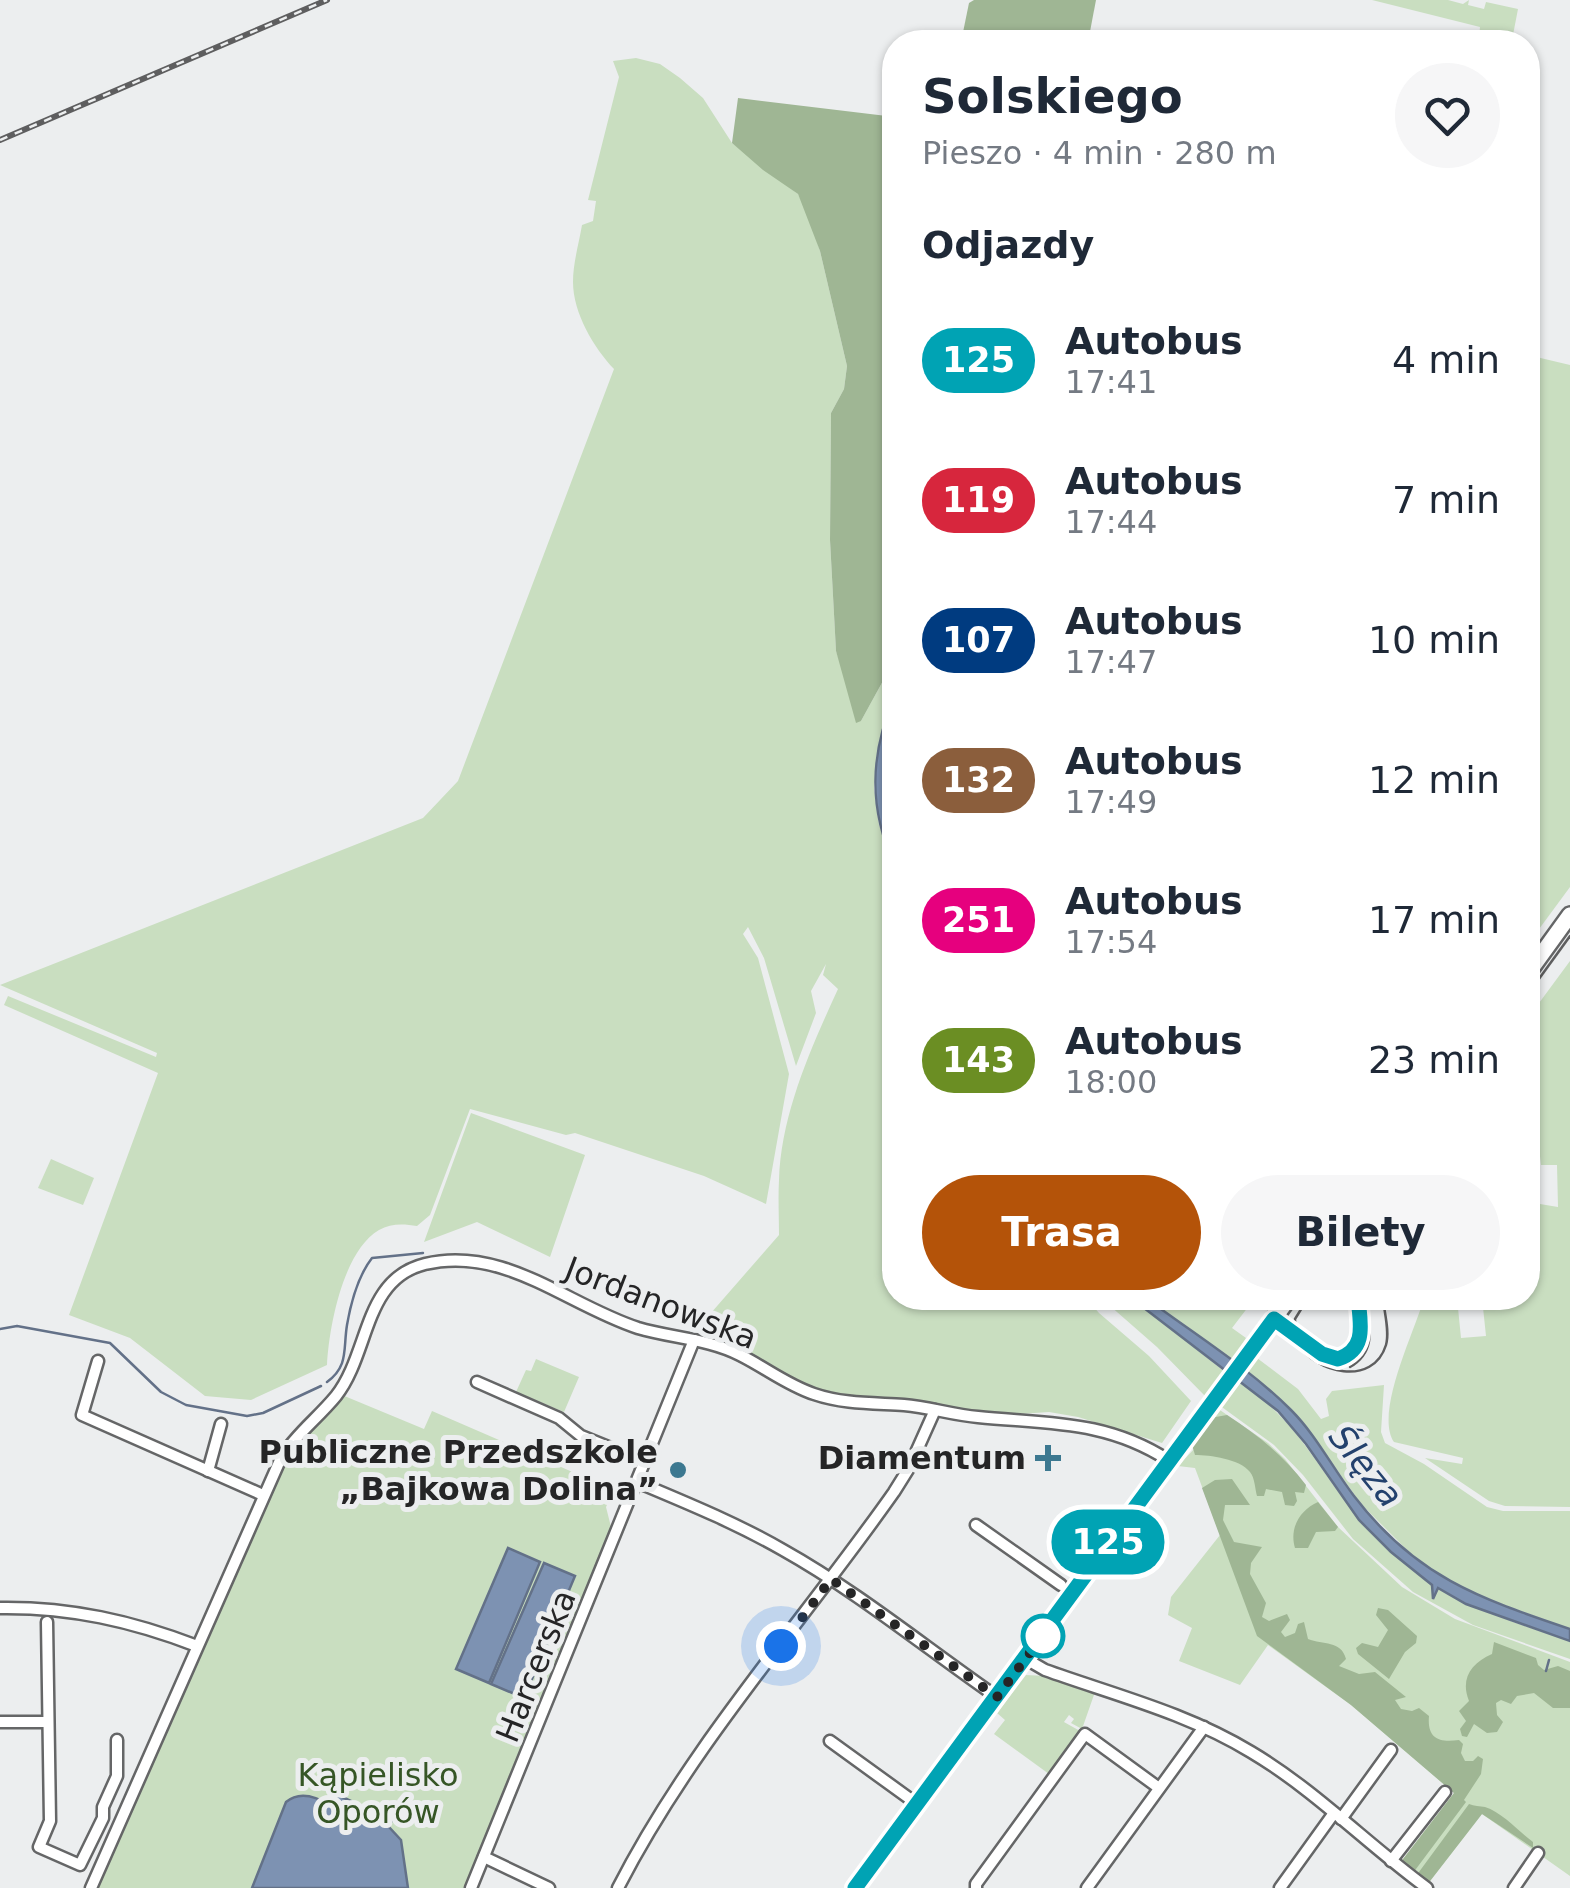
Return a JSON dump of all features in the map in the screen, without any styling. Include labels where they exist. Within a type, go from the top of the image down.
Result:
[{"type":"main road","points":[[1540,956],[1570,915]]},
{"type":"main road","points":[[856,1888],[1280,1310]]},
{"type":"street","name":"Jordanowska","points":[[91,1888],[263,1495],[286,1451],[340,1390],[363,1342],[376,1302],[397,1276],[425,1264],[486,1261],[637,1328],[740,1355],[792,1386],[816,1395],[975,1417],[1071,1423],[1128,1438],[1168,1460]]},
{"type":"street","name":"Harcerska","points":[[471,1888],[694,1340]]},
{"type":"street","points":[[97,1364],[82,1415],[263,1495]]},
{"type":"street","points":[[477,1382],[559,1418],[582,1436],[645,1462]]},
{"type":"street","points":[[618,1888],[660,1812],[909,1468],[936,1410]]},
{"type":"street","points":[[208,1471],[221,1424]]},
{"type":"street","points":[[637,1482],[738,1526],[831,1579],[997,1697]]},
{"type":"street","points":[[976,1526],[1062,1585]]},
{"type":"street","points":[[0,1608],[47,1608],[100,1616],[198,1646]]},
{"type":"street","points":[[47,1622],[50,1821],[39,1847],[80,1865],[103,1818],[103,1807],[117,1776],[117,1740]]},
{"type":"street","points":[[1026,1659],[1045,1670],[1168,1711],[1254,1753],[1427,1888]]},
{"type":"street","points":[[0,1722],[48,1722]]},
{"type":"street","points":[[1087,1888],[1204,1727]]},
{"type":"street","points":[[976,1888],[1085,1734],[1158,1788]]},
{"type":"street","points":[[830,1741],[918,1804]]},
{"type":"street","points":[[1280,1888],[1391,1750]]},
{"type":"street","points":[[1391,1861],[1444,1792]]},
{"type":"street","points":[[1514,1888],[1538,1853]]},
{"type":"street","points":[[484,1857],[549,1888]]},
{"type":"green space","points":[[1096,0],[1090,30],[963,30],[969,3]]},
{"type":"green space","points":[[1372,0],[1448,0],[1463,4],[1469,0],[1468,5],[1484,9],[1486,2],[1518,9],[1514,30],[1480,30]]},
{"type":"green space","points":[[636,58],[660,64],[680,78],[703,98],[732,143],[798,194],[820,251],[847,366],[844,389],[831,413],[830,540],[836,651],[861,721],[882,683],[882,734],[874,788],[882,833],[882,1310],[1096,1310],[1149,1356],[1191,1401],[1162,1443],[1049,1412],[1005,1415],[967,1412],[917,1401],[833,1395],[806,1387],[705,1338],[704,1321],[779,1235],[779,1180],[785,1131],[808,1058],[838,989],[823,975],[826,964],[811,991],[816,1013],[796,1066],[764,958],[748,927],[743,934],[758,958],[789,1074],[766,1204],[704,1176],[575,1133],[566,1135],[470,1109],[430,1215],[417,1226],[388,1226],[379,1230],[356,1255],[340,1291],[327,1365],[251,1400],[205,1396],[130,1338],[69,1315],[158,1073],[4,1005],[8,996],[156,1057],[157,1053],[0,985],[423,818],[458,781],[614,369],[581,318],[573,275],[582,225],[593,221],[596,201],[588,200],[619,77],[613,61]]},
{"type":"green space","points":[[738,98],[882,115],[882,683],[861,721],[856,723],[836,651],[830,540],[831,413],[844,389],[847,366],[820,251],[798,194],[732,143]]},
{"type":"green space","points":[[1540,358],[1570,365],[1570,887],[1540,928]]},
{"type":"green space","points":[[1570,961],[1570,1507],[1505,1506],[1489,1501],[1425,1458],[1462,1464],[1463,1458],[1394,1442],[1389,1429],[1392,1392],[1420,1310],[1458,1310],[1461,1338],[1486,1336],[1483,1310],[1540,1310],[1540,1204],[1558,1207],[1557,1165],[1541,1165],[1540,1156],[1540,1002]]},
{"type":"green space","points":[[471,1113],[585,1155],[550,1257],[477,1222],[424,1242]]},
{"type":"green space","points":[[51,1159],[94,1178],[83,1205],[38,1188]]},
{"type":"green space","points":[[1115,1310],[1146,1310],[1224,1371],[1205,1396]]},
{"type":"green space","points":[[1162,1310],[1246,1310],[1232,1328],[1246,1338],[1231,1362]]},
{"type":"green space","points":[[1257,1358],[1298,1389],[1321,1419],[1329,1416],[1326,1399],[1332,1391],[1384,1385],[1381,1432],[1385,1443],[1487,1507],[1503,1511],[1570,1511],[1570,1629],[1465,1591],[1417,1560],[1361,1504],[1302,1421],[1244,1371]]},
{"type":"green space","points":[[536,1359],[579,1377],[564,1412],[516,1392]]},
{"type":"green space","points":[[1237,1380],[1291,1428],[1375,1537],[1432,1585],[1433,1599],[1437,1587],[1513,1622],[1570,1641],[1570,1659],[1473,1625],[1413,1592],[1353,1539],[1274,1445],[1219,1405]]},
{"type":"green space","name":"Kąpielisko Oporów","points":[[342,1395],[424,1429],[432,1411],[614,1490],[606,1507],[612,1531],[465,1888],[98,1888],[287,1456]],"holes":[[[507,1549],[540,1562],[488,1683],[456,1669]],[[544,1563],[575,1577],[523,1697],[492,1683]]]},
{"type":"green space","points":[[1217,1408],[1285,1459],[1338,1527],[1402,1587],[1455,1619],[1570,1662],[1570,1876],[1482,1814],[1427,1885],[1400,1863],[1454,1793],[1351,1705],[1268,1645],[1240,1685],[1179,1661],[1192,1628],[1168,1615],[1171,1597],[1220,1535],[1195,1468],[1178,1466],[1195,1448],[1192,1445]]},
{"type":"green space","points":[[1227,1415],[1270,1447],[1306,1485],[1304,1493],[1295,1492],[1294,1506],[1285,1505],[1282,1492],[1266,1489],[1264,1496],[1257,1496],[1252,1474],[1239,1464],[1195,1455],[1192,1445],[1210,1418]]},
{"type":"green space","points":[[1232,1479],[1250,1505],[1225,1505],[1223,1520],[1234,1542],[1262,1547],[1251,1563],[1250,1574],[1266,1603],[1262,1617],[1269,1621],[1287,1614],[1290,1620],[1281,1632],[1285,1637],[1295,1633],[1298,1624],[1304,1622],[1308,1639],[1336,1646],[1344,1653],[1346,1659],[1339,1666],[1359,1674],[1375,1672],[1406,1697],[1395,1700],[1401,1709],[1419,1708],[1429,1716],[1435,1737],[1459,1740],[1465,1761],[1478,1756],[1483,1759],[1481,1774],[1466,1802],[1413,1873],[1400,1863],[1454,1793],[1351,1705],[1257,1636],[1202,1488],[1215,1480]]},
{"type":"green space","points":[[1318,1502],[1338,1527],[1335,1531],[1316,1532],[1308,1548],[1295,1548],[1298,1520]]},
{"type":"green space","points":[[1378,1608],[1388,1610],[1417,1636],[1389,1679],[1358,1654],[1356,1648],[1362,1643],[1378,1647],[1388,1630],[1376,1615]]},
{"type":"green space","points":[[1494,1642],[1536,1658],[1544,1670],[1558,1666],[1570,1671],[1570,1708],[1553,1708],[1534,1693],[1517,1696],[1511,1704],[1501,1700],[1496,1703],[1497,1715],[1503,1722],[1497,1732],[1487,1733],[1474,1724],[1467,1737],[1462,1736],[1460,1729],[1466,1721],[1459,1711],[1469,1701],[1469,1673],[1492,1654]]},
{"type":"green space","points":[[1026,1675],[1046,1676],[1095,1692],[1082,1729],[1071,1723],[1074,1719],[1069,1715],[1064,1722],[1080,1731],[1049,1774],[994,1734],[1005,1720],[997,1713]]},
{"type":"green space","points":[[1469,1804],[1498,1813],[1533,1842],[1533,1848],[1482,1814],[1427,1885],[1416,1876]]},
{"type":"water","points":[[882,734],[882,830],[876,781]]},
{"type":"water","points":[[1147,1310],[1163,1310],[1274,1394],[1308,1430],[1377,1523],[1425,1565],[1477,1594],[1570,1629],[1570,1641],[1466,1604],[1438,1588],[1433,1599],[1432,1585],[1359,1520],[1278,1411]]},
{"type":"water","points":[[508,1548],[540,1562],[489,1683],[456,1669]]},
{"type":"water","points":[[544,1563],[575,1576],[524,1698],[491,1684]]},
{"type":"water","points":[[338,1795],[392,1820],[389,1827],[401,1840],[408,1888],[252,1888],[286,1802],[303,1796],[330,1805]]},
{"type":"waterway","points":[[327,1382],[342,1363],[353,1298],[372,1258],[423,1253]]},
{"type":"waterway","points":[[0,1329],[17,1326],[110,1343],[161,1392],[186,1405],[247,1416],[263,1413],[321,1386]]},
{"type":"waterway","points":[[1546,1671],[1549,1660]]},
{"type":"tram line","points":[[1540,977],[1570,936]]},
{"type":"tram line","points":[[1301,1310],[1295,1319],[1296,1342],[1317,1362],[1344,1371],[1369,1367],[1379,1358],[1387,1340],[1385,1310]]},
{"type":"tram line","points":[[1350,1367],[1359,1361],[1368,1345],[1368,1310]]},
{"type":"railway","points":[[0,140],[327,0]]},
{"type":"bus line","name":"125","points":[[855,1888],[1274,1319],[1322,1354],[1338,1359],[1358,1344],[1362,1334],[1359,1310]]},
{"type":"place","name":"Diamentum","points":[[1048,1458]]},
{"type":"place","name":"Publiczne Przedszkole „Bajkowa Dolina”","points":[[678,1470]]},
{"type":"route","points":[[781,1646],[831,1579],[997,1697],[1043,1636]]},
{"type":"water label","name":"Ślęza","points":[[1366,1466]]}]
